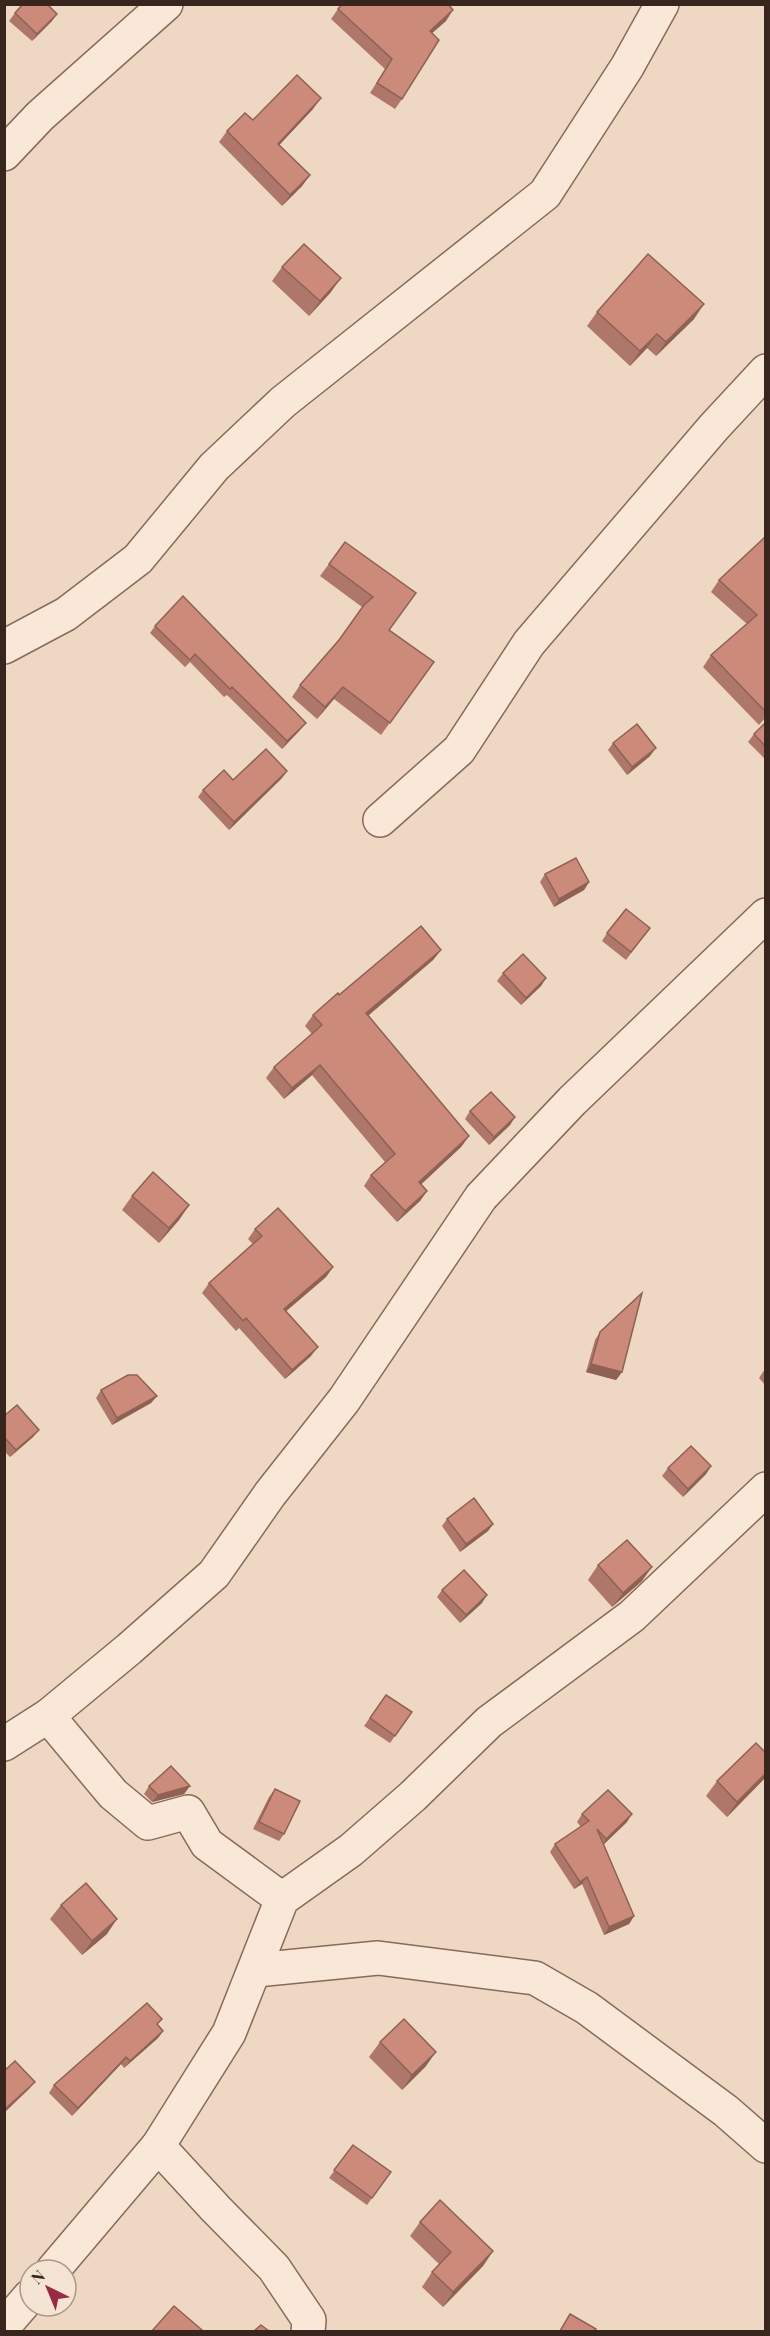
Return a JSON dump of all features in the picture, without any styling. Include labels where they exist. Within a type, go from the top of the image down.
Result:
[{"type":"street","points":[[4,154],[40,116],[166,4]]},
{"type":"street","points":[[4,647],[66,614],[138,559],[214,467],[283,402],[545,194],[627,67],[662,4]]},
{"type":"street","points":[[380,820],[459,750],[530,643],[714,427],[765,371]]},
{"type":"street","points":[[4,1744],[48,1716],[214,1574],[270,1494],[344,1400],[481,1197],[572,1101],[765,915]]},
{"type":"street","points":[[63,2258],[158,2146],[229,2033],[256,1970],[282,1899],[351,1850],[413,1796],[489,1722],[632,1616],[765,1489]]},
{"type":"street","points":[[48,1716],[112,1794],[148,1824],[188,1812],[207,1844],[282,1899]]},
{"type":"street","points":[[256,1970],[378,1958],[535,1978],[587,2008],[726,2111],[765,2146]]},
{"type":"street","points":[[158,2146],[274,2268],[309,2320],[308,2331]]},
{"type":"street","points":[[4,2326],[18,2310]]},
{"type":"building","points":[[23,4],[47,4],[57,14],[37,34],[15,13]]},
{"type":"building","points":[[342,4],[448,4],[453,10],[430,31],[439,40],[402,99],[377,83],[392,59],[338,9]]},
{"type":"building","points":[[297,75],[321,98],[278,144],[310,175],[290,195],[227,131],[245,113],[253,120]]},
{"type":"building","points":[[304,244],[341,278],[320,301],[282,267]]},
{"type":"building","points":[[648,254],[704,304],[666,342],[657,334],[640,351],[597,312]]},
{"type":"building","points":[[765,537],[765,711],[711,655],[757,615],[719,580]]},
{"type":"building","points":[[345,542],[416,593],[389,630],[434,662],[390,723],[343,687],[325,707],[300,685],[339,640],[364,605],[373,597],[329,564]]},
{"type":"building","points":[[183,596],[306,723],[287,741],[195,654],[190,660],[155,626]]},
{"type":"building","points":[[765,723],[765,746],[754,734]]},
{"type":"building","points":[[637,724],[656,748],[632,767],[613,743]]},
{"type":"building","points":[[266,749],[287,771],[234,822],[203,790],[224,770],[233,780]]},
{"type":"building","points":[[576,858],[589,882],[559,899],[545,874]]},
{"type":"building","points":[[626,909],[650,928],[631,952],[607,933]]},
{"type":"building","points":[[421,926],[441,950],[366,1013],[469,1136],[419,1182],[427,1191],[405,1211],[371,1175],[395,1154],[320,1065],[292,1088],[274,1067],[322,1025],[313,1015]]},
{"type":"building","points":[[523,954],[546,978],[526,998],[503,973]]},
{"type":"building","points":[[491,1092],[515,1117],[494,1137],[470,1111]]},
{"type":"building","points":[[153,1172],[189,1205],[169,1228],[132,1196]]},
{"type":"building","points":[[278,1208],[333,1267],[284,1309],[318,1347],[292,1370],[246,1318],[243,1321],[209,1283],[262,1236],[255,1229]]},
{"type":"building","points":[[642,1293],[622,1372],[591,1364],[600,1332]]},
{"type":"building","points":[[128,1375],[137,1375],[157,1396],[117,1418],[101,1390]]},
{"type":"building","points":[[17,1405],[39,1430],[16,1450],[4,1437],[4,1416]]},
{"type":"building","points":[[691,1446],[711,1466],[688,1489],[668,1468]]},
{"type":"building","points":[[474,1498],[493,1524],[466,1544],[447,1519]]},
{"type":"building","points":[[627,1540],[652,1567],[623,1593],[598,1565]]},
{"type":"building","points":[[464,1570],[487,1595],[466,1615],[442,1590]]},
{"type":"building","points":[[386,1695],[412,1712],[395,1736],[370,1718]]},
{"type":"building","points":[[756,1743],[765,1752],[765,1774],[737,1802],[717,1781]]},
{"type":"building","points":[[171,1766],[190,1786],[158,1795],[149,1786]]},
{"type":"building","points":[[275,1789],[300,1801],[284,1834],[259,1822]]},
{"type":"building","points":[[608,1790],[632,1814],[606,1839],[597,1829],[634,1916],[609,1927],[587,1877],[580,1882],[555,1844],[589,1821],[582,1814]]},
{"type":"building","points":[[86,1883],[117,1919],[92,1941],[61,1905]]},
{"type":"building","points":[[147,2003],[162,2019],[157,2024],[163,2031],[130,2061],[126,2057],[78,2108],[54,2085]]},
{"type":"building","points":[[404,2019],[436,2052],[412,2075],[380,2042]]},
{"type":"building","points":[[15,2061],[35,2082],[4,2110],[4,2071]]},
{"type":"building","points":[[353,2145],[391,2172],[372,2198],[334,2170]]},
{"type":"building","points":[[440,2200],[493,2251],[453,2292],[432,2272],[451,2252],[420,2222]]},
{"type":"building","points":[[174,2306],[202,2330],[152,2331]]},
{"type":"building","points":[[570,2314],[596,2329],[594,2331],[560,2331]]},
{"type":"building","points":[[261,2325],[269,2331],[254,2331]]}]
